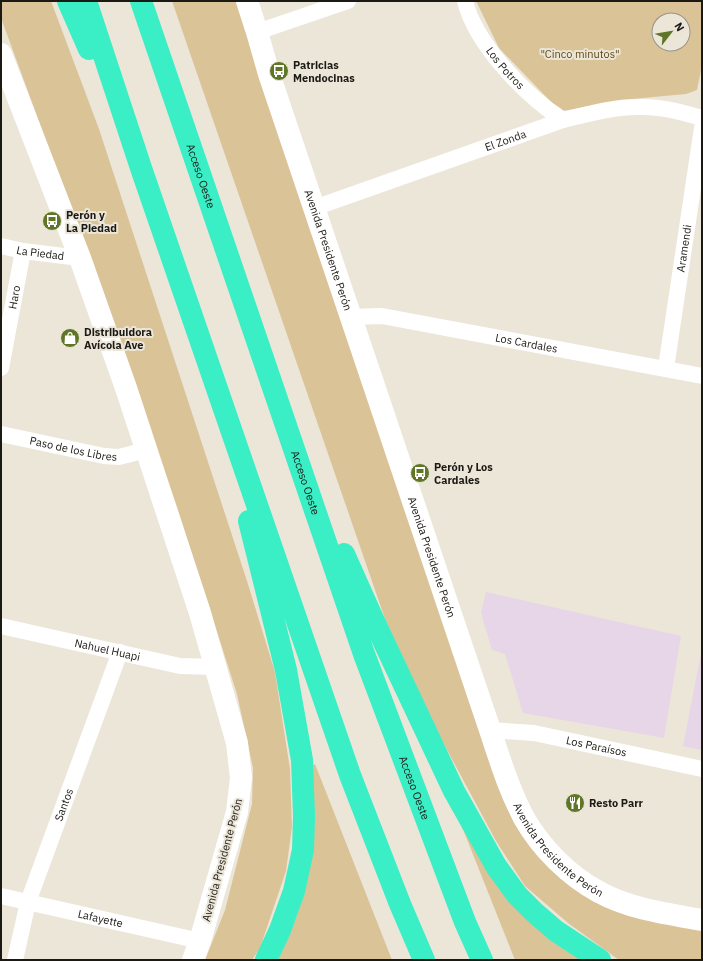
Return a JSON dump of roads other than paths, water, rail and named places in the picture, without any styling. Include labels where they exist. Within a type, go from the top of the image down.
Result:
[{"type":"highway","points":[[68,1],[141,168]]},
{"type":"highway","points":[[86,1],[141,168],[350,775],[400,904],[424,960]]},
{"type":"highway","name":"Acceso Oeste","points":[[141,1],[364,654],[465,922],[482,960]]},
{"type":"highway","points":[[211,370],[286,670],[302,760],[304,816],[303,850],[294,891],[280,930],[266,960]]},
{"type":"highway","points":[[289,432],[373,619],[454,791],[496,866],[517,895],[534,912],[556,931],[600,960]]},
{"type":"street","name":"Avenida Presidente Perón","points":[[247,1],[269,74],[490,730],[508,783],[524,818],[543,844],[563,866],[600,893],[627,904],[657,912],[702,920]]},
{"type":"street","points":[[257,32],[348,1]]},
{"type":"street","name":"Los Potros","points":[[466,1],[475,24],[487,46],[537,101],[548,111],[563,120]]},
{"type":"street","name":"Avenida Presidente Perón","points":[[1,54],[80,258],[126,388],[200,613],[237,743],[241,778],[237,812],[197,950]]},
{"type":"street","name":"El Zonda","points":[[314,208],[563,120],[616,108],[639,107],[663,109],[702,118]]},
{"type":"street","name":"Aramendi","points":[[666,368],[702,128]]},
{"type":"street","name":"La Piedad","points":[[1,246],[23,251],[80,258]]},
{"type":"street","name":"Haro","points":[[1,368],[23,251]]},
{"type":"street","name":"Los Cardales","points":[[351,317],[382,316],[666,368],[702,376]]},
{"type":"street","name":"Paso de los Libres","points":[[1,434],[104,456],[119,457],[146,450]]},
{"type":"street","name":"Nahuel Huapi","points":[[1,626],[180,666],[216,667]]},
{"type":"street","name":"Santos","points":[[15,960],[28,902],[120,652]]},
{"type":"street","name":"Los Paraísos","points":[[490,730],[534,733],[702,769]]},
{"type":"street","name":"Lafayette","points":[[1,896],[28,902],[197,950]]},
{"type":"place","name":"Patricias Mendocinas","points":[[279,71]]},
{"type":"place","name":"Perón y La Piedad","points":[[52,221]]},
{"type":"place","name":"Distribuidora Avícola Ave","points":[[70,338]]},
{"type":"place","name":"Perón y Los Cardales","points":[[420,473]]},
{"type":"place","name":"Resto Parr","points":[[575,803]]},
{"type":"park label","name":"\"Cinco minutos\"","points":[[580,54]]}]
